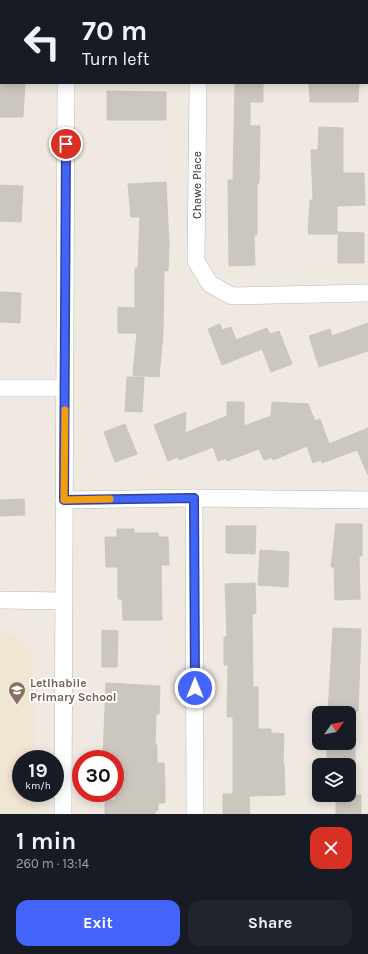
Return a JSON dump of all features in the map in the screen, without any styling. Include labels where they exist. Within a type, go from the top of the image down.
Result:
[{"type":"street","points":[[63,814],[63,601],[66,388],[66,84]]},
{"type":"street","name":"Chawe Place","points":[[198,84],[196,261],[210,284],[232,296],[368,293]]},
{"type":"street","points":[[0,388],[66,388]]},
{"type":"street","points":[[64,500],[194,498],[368,500]]},
{"type":"street","points":[[194,498],[195,814]]},
{"type":"street","points":[[0,600],[63,601]]},
{"type":"shaded area","name":"Letlhabile Primary School","points":[[0,633],[11,633],[33,652],[34,750],[12,750],[12,802],[35,802],[35,814],[0,814]]},
{"type":"building","points":[[0,84],[25,84],[23,117],[0,117]]},
{"type":"building","points":[[235,84],[263,84],[263,102],[250,102],[250,126],[260,126],[259,183],[257,183],[257,235],[254,235],[255,265],[229,266],[228,180],[233,180]]},
{"type":"building","points":[[309,84],[359,84],[358,102],[310,102]]},
{"type":"building","points":[[107,91],[166,92],[166,120],[107,120]]},
{"type":"building","points":[[319,127],[343,128],[343,173],[364,173],[365,205],[337,206],[337,234],[308,234],[310,200],[313,200],[311,150],[318,150]]},
{"type":"building","points":[[166,182],[169,244],[168,271],[164,270],[163,333],[159,377],[133,375],[137,333],[118,333],[118,307],[135,308],[135,268],[138,268],[140,217],[131,217],[128,184]]},
{"type":"building","points":[[0,185],[23,186],[21,222],[0,221]]},
{"type":"building","points":[[338,232],[364,233],[364,263],[338,263]]},
{"type":"building","points":[[0,292],[21,293],[20,323],[0,322]]},
{"type":"building","points":[[368,323],[368,351],[319,367],[309,336],[330,329],[332,336]]},
{"type":"building","points":[[220,324],[222,330],[231,327],[236,340],[267,328],[270,334],[279,331],[292,364],[271,372],[262,349],[222,365],[208,329]]},
{"type":"building","points":[[127,377],[144,377],[142,412],[125,411]]},
{"type":"building","points":[[227,402],[244,402],[244,426],[271,416],[272,402],[308,404],[315,421],[320,419],[329,444],[368,428],[368,475],[357,450],[322,463],[321,460],[313,463],[307,446],[273,460],[272,457],[264,460],[259,449],[227,461],[226,458],[218,461],[213,447],[179,460],[178,457],[168,461],[154,425],[186,412],[185,433],[227,416]]},
{"type":"building","points":[[125,424],[137,454],[115,462],[104,432]]},
{"type":"building","points":[[24,499],[25,515],[0,516],[0,500]]},
{"type":"building","points":[[336,524],[362,524],[362,556],[359,556],[360,599],[335,600],[334,567],[331,567]]},
{"type":"building","points":[[226,526],[256,526],[255,554],[226,553]]},
{"type":"building","points":[[117,529],[134,529],[134,533],[158,533],[159,537],[168,537],[169,565],[161,565],[162,620],[123,620],[122,599],[118,599],[118,567],[106,567],[105,537],[117,537]]},
{"type":"building","points":[[260,550],[289,552],[288,587],[258,585]]},
{"type":"building","points":[[255,583],[256,613],[252,614],[253,687],[258,687],[258,729],[271,729],[271,733],[284,734],[283,763],[285,795],[249,796],[250,814],[223,814],[223,794],[233,794],[233,717],[227,717],[228,665],[224,665],[224,637],[227,637],[225,584]]},
{"type":"building","points":[[333,628],[361,629],[358,711],[356,711],[356,706],[328,706]]},
{"type":"building","points":[[102,630],[118,631],[117,667],[102,667]]},
{"type":"building","points":[[106,683],[160,686],[159,714],[156,714],[155,745],[157,745],[157,763],[164,763],[165,803],[158,803],[158,811],[155,811],[155,814],[105,814],[105,802],[124,802],[124,750],[103,750]]},
{"type":"building","points":[[327,750],[355,750],[355,758],[327,758]]},
{"type":"building","points":[[356,795],[361,795],[361,814],[336,814],[336,802],[356,802]]},
{"type":"slow traffic","points":[[65,410],[64,500],[110,499]]},
{"type":"place","name":"Letlhabile Primary School","points":[[17,705]]},
{"type":"route","points":[[66,144],[66,388],[64,500],[194,498],[195,688]]}]
